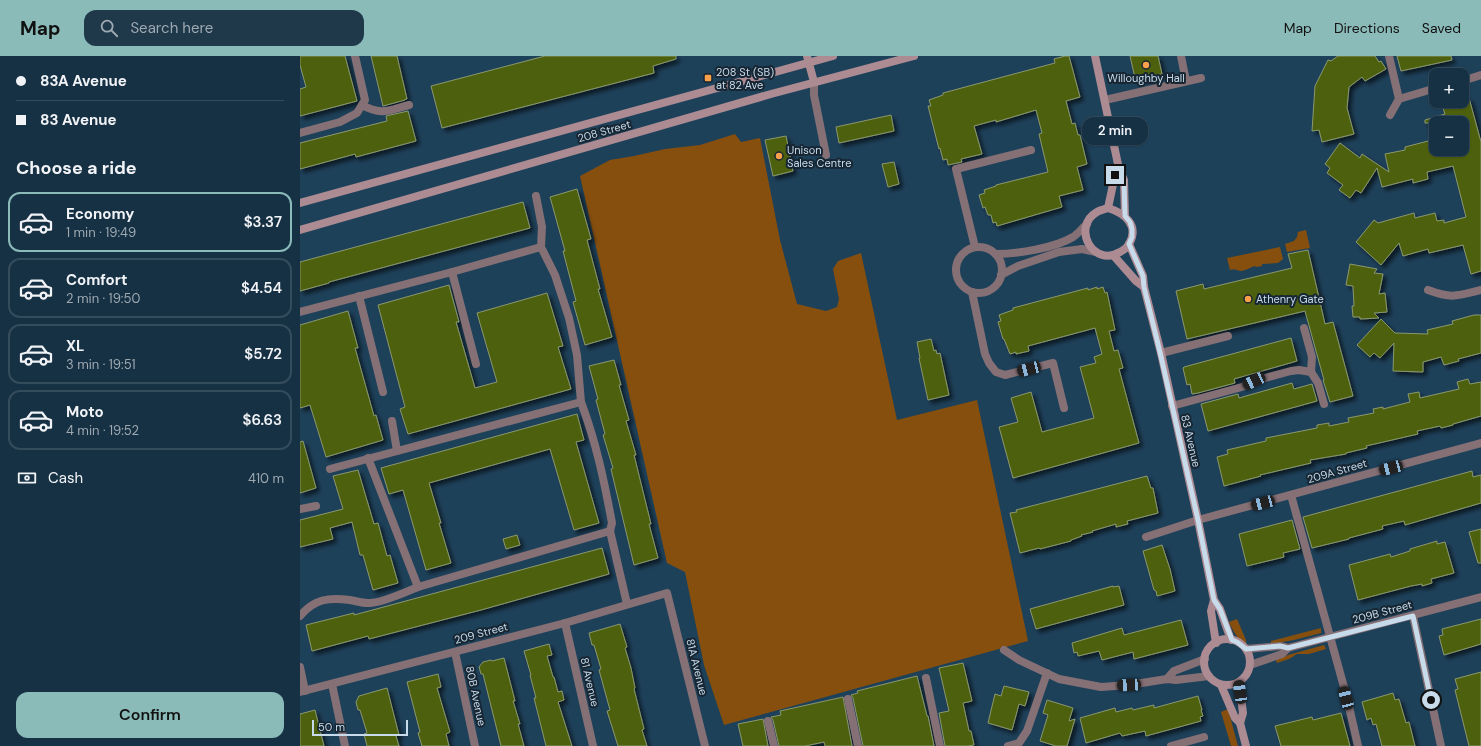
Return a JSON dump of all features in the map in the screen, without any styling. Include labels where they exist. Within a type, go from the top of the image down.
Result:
[{"type":"main road","name":"208 Street","points":[[300,203],[808,59],[833,56]]},
{"type":"main road","name":"208 Street","points":[[300,230],[814,82],[914,56]]},
{"type":"main road","points":[[1095,56],[1119,169],[1124,180],[1125,216]]},
{"type":"main road","points":[[808,59],[814,82]]},
{"type":"main road","points":[[1108,208],[1115,175],[1119,169]]},
{"type":"main road","points":[[1108,208],[1125,216],[1130,222],[1132,237],[1125,250],[1114,256],[1103,256],[1090,247],[1086,240],[1085,232],[1091,217],[1097,212],[1108,208]]},
{"type":"main road","name":"83 Avenue","points":[[1129,244],[1143,276],[1144,287],[1198,520],[1214,600],[1220,609],[1232,640]]},
{"type":"main road","points":[[1114,256],[1136,281],[1144,287]]},
{"type":"main road","name":"83 Avenue","points":[[1214,600],[1211,611],[1216,643]]},
{"type":"main road","points":[[1232,640],[1246,649],[1250,659],[1250,665],[1248,672],[1239,682],[1233,685],[1221,684],[1214,681],[1209,676],[1205,665],[1205,659],[1207,652],[1216,643],[1220,641],[1232,640]]},
{"type":"main road","points":[[1239,682],[1243,713],[1240,723]]},
{"type":"main road","points":[[1221,684],[1235,718],[1240,723],[1246,746]]},
{"type":"street","points":[[300,133],[340,122],[357,113],[365,100],[354,56]]},
{"type":"street","points":[[1181,56],[1186,81]]},
{"type":"street","points":[[1389,56],[1399,99],[1390,115]]},
{"type":"street","points":[[1469,79],[1481,75]]},
{"type":"street","points":[[1105,100],[1201,78]]},
{"type":"street","points":[[814,82],[814,95],[826,155]]},
{"type":"street","points":[[1399,99],[1429,90]]},
{"type":"street","points":[[362,105],[371,110],[382,112],[409,105]]},
{"type":"street","points":[[975,247],[956,169],[1031,150]]},
{"type":"street","points":[[536,196],[542,227],[541,247],[555,275],[569,318],[577,355],[581,402],[599,457],[612,523],[610,531],[627,604]]},
{"type":"street","points":[[996,254],[1016,253],[1037,249],[1060,242],[1073,237],[1087,224]]},
{"type":"street","points":[[300,312],[541,247]]},
{"type":"street","points":[[975,247],[982,247],[996,254],[1002,268],[1002,275],[994,288],[987,292],[972,292],[960,283],[956,268],[962,255],[968,250],[975,247]]},
{"type":"street","points":[[1002,275],[1018,266],[1059,252],[1082,249],[1096,252]]},
{"type":"street","points":[[452,272],[476,364]]},
{"type":"street","points":[[1428,290],[1442,296],[1451,296],[1481,290]]},
{"type":"street","points":[[972,292],[985,354],[996,372],[1005,375],[1053,363],[1064,408]]},
{"type":"street","points":[[359,296],[383,392]]},
{"type":"street","points":[[1304,328],[1312,357],[1311,372],[1318,383],[1324,404]]},
{"type":"street","points":[[1160,352],[1228,336]]},
{"type":"street","points":[[1172,406],[1242,387],[1254,381],[1291,371],[1299,370],[1311,372]]},
{"type":"street","points":[[330,469],[581,402]]},
{"type":"street","points":[[392,421],[397,450]]},
{"type":"street","name":"209A Street","points":[[1146,537],[1198,520],[1481,443]]},
{"type":"street","points":[[368,458],[418,587]]},
{"type":"street","points":[[1291,495],[1358,746]]},
{"type":"street","points":[[300,509],[316,506]]},
{"type":"street","points":[[300,616],[307,607],[326,598],[369,604],[397,596],[418,587],[610,531]]},
{"type":"street","name":"209 Street","points":[[302,691],[565,623],[667,593]]},
{"type":"street","name":"81A Avenue","points":[[667,593],[705,746]]},
{"type":"street","name":"209B Street","points":[[1246,649],[1280,646],[1288,648],[1481,597]]},
{"type":"street","points":[[1413,616],[1441,746]]},
{"type":"street","name":"81 Avenue","points":[[565,623],[593,746]]},
{"type":"street","name":"209B Street","points":[[1250,665],[1282,654],[1288,648]]},
{"type":"street","points":[[1004,650],[1019,660],[1059,679],[1101,687],[1129,685],[1167,679],[1176,680],[1209,676]]},
{"type":"street","name":"80B Avenue","points":[[455,652],[475,746]]},
{"type":"street","points":[[1167,679],[1174,671],[1205,659]]},
{"type":"street","points":[[300,667],[302,691]]},
{"type":"street","points":[[1019,743],[1027,731],[1047,673]]},
{"type":"street","points":[[926,678],[940,746]]},
{"type":"street","points":[[332,684],[346,746]]},
{"type":"street","points":[[848,699],[858,746]]},
{"type":"street","points":[[768,721],[774,746]]},
{"type":"street","points":[[1171,746],[1204,737]]},
{"type":"street","points":[[1008,746],[1019,743],[1028,746]]},
{"type":"shaded area","points":[[735,134],[741,142],[760,138],[780,240],[797,304],[826,311],[837,307],[839,299],[833,269],[838,261],[861,253],[897,420],[977,400],[1028,641],[724,725],[704,665],[685,572],[667,563],[580,176],[610,160],[665,149],[700,145]]},
{"type":"shaded area","points":[[1306,230],[1310,248],[1287,252],[1285,244],[1294,241],[1298,232]]},
{"type":"shaded area","points":[[1280,247],[1283,259],[1278,263],[1262,264],[1262,266],[1255,266],[1243,271],[1230,270],[1227,258]]},
{"type":"shaded area","points":[[1237,619],[1246,643],[1238,637],[1229,622]]},
{"type":"shaded area","points":[[1321,628],[1321,633],[1271,644],[1271,641]]},
{"type":"shaded area","points":[[1324,645],[1326,649],[1309,654],[1297,654],[1289,659],[1277,663],[1276,660],[1288,655]]},
{"type":"shaded area","points":[[1228,709],[1238,746],[1231,746],[1221,712]]},
{"type":"building","points":[[300,56],[345,56],[357,101],[300,116],[300,89],[306,87],[300,65]]},
{"type":"building","points":[[371,56],[397,56],[407,99],[383,106]]},
{"type":"building","points":[[545,56],[676,56],[676,59],[653,66],[654,73],[442,128],[431,86]]},
{"type":"building","points":[[1069,56],[1080,97],[1066,101],[1072,124],[1075,123],[1078,135],[1080,135],[1087,164],[1077,167],[1083,190],[1059,196],[1062,207],[997,226],[996,222],[993,223],[991,215],[988,215],[985,207],[983,208],[979,195],[985,193],[984,190],[996,185],[1048,172],[1039,134],[1042,133],[1036,110],[996,122],[996,120],[974,126],[982,154],[961,159],[962,162],[948,165],[947,159],[943,160],[940,148],[939,149],[928,106],[931,106],[929,100],[943,95],[943,93],[1055,63],[1054,59]]},
{"type":"building","name":"Willoughby Hall","points":[[1130,56],[1158,56],[1162,74],[1135,78]]},
{"type":"building","points":[[1338,56],[1375,56],[1379,62],[1381,61],[1386,69],[1365,81],[1362,77],[1349,87],[1347,108],[1354,134],[1322,142],[1319,130],[1312,131],[1315,86],[1328,60],[1331,61]]},
{"type":"building","points":[[1397,56],[1451,56],[1452,60],[1401,71]]},
{"type":"building","points":[[1469,98],[1481,142],[1481,271],[1471,274],[1463,245],[1429,253],[1428,249],[1403,256],[1399,243],[1381,265],[1356,242],[1374,220],[1378,223],[1414,213],[1415,218],[1435,213],[1437,221],[1444,220],[1444,223],[1466,217],[1453,166],[1427,172],[1428,179],[1413,183],[1413,179],[1382,187],[1377,168],[1361,193],[1356,190],[1350,198],[1339,190],[1343,185],[1327,173],[1330,168],[1325,164],[1340,143],[1360,158],[1362,154],[1389,172],[1385,154],[1405,150],[1405,147],[1429,141],[1429,156],[1469,156],[1469,116],[1438,116],[1445,114],[1443,108],[1469,108]]},
{"type":"building","points":[[408,111],[416,141],[356,157],[355,154],[300,169],[300,143],[387,121],[386,116]]},
{"type":"building","points":[[891,115],[894,131],[839,143],[836,127]]},
{"type":"building","points":[[1429,119],[1429,123],[1425,123],[1425,120]]},
{"type":"building","name":"Unison Sales Centre","points":[[786,136],[793,171],[773,176],[765,140]]},
{"type":"building","points":[[894,162],[899,184],[888,187],[882,164]]},
{"type":"building","points":[[577,189],[591,239],[587,240],[600,289],[598,289],[612,337],[585,345],[573,302],[576,301],[563,251],[565,251],[550,197]]},
{"type":"building","points":[[523,202],[530,228],[300,291],[300,262]]},
{"type":"building","name":"Athenry Gate","points":[[1308,250],[1325,324],[1333,322],[1353,396],[1330,402],[1305,311],[1187,339],[1176,291],[1203,284],[1204,289],[1292,268],[1288,254]]},
{"type":"building","points":[[1350,264],[1377,269],[1374,273],[1383,274],[1379,294],[1385,293],[1387,312],[1374,313],[1379,318],[1360,319],[1360,317],[1353,317],[1353,286],[1346,285]]},
{"type":"building","points":[[449,285],[459,322],[456,322],[475,388],[497,382],[477,313],[547,293],[563,346],[558,347],[571,389],[408,434],[400,409],[405,407],[378,305]]},
{"type":"building","points":[[1097,287],[1097,289],[1103,287],[1105,293],[1107,292],[1115,330],[1109,331],[1114,351],[1118,350],[1123,368],[1119,369],[1139,443],[1013,478],[999,427],[1018,422],[1011,398],[1031,392],[1042,432],[1094,418],[1080,367],[1096,363],[1094,357],[1102,354],[1095,328],[1028,346],[1029,351],[1010,354],[1003,339],[998,322],[1001,321],[999,315],[1013,310],[1013,308],[1088,288],[1088,290]]},
{"type":"building","points":[[348,311],[358,348],[355,348],[374,416],[376,415],[383,440],[326,457],[310,405],[300,408],[300,325]]},
{"type":"building","points":[[1474,315],[1481,315],[1481,353],[1458,359],[1459,361],[1444,365],[1441,357],[1423,362],[1423,372],[1393,371],[1394,343],[1380,358],[1374,353],[1370,357],[1357,345],[1381,319],[1395,333],[1428,334],[1427,330],[1453,324],[1452,321]]},
{"type":"building","points":[[1291,338],[1297,361],[1234,379],[1235,383],[1198,393],[1192,394],[1190,384],[1187,385],[1184,367]]},
{"type":"building","points":[[931,339],[934,351],[936,350],[937,354],[940,353],[949,395],[928,400],[917,342]]},
{"type":"building","points":[[614,360],[621,385],[619,385],[629,420],[626,421],[636,455],[634,455],[658,558],[634,565],[611,469],[613,468],[603,435],[605,434],[596,400],[598,399],[589,366]]},
{"type":"building","points":[[1468,379],[1470,384],[1481,382],[1481,416],[1441,428],[1440,426],[1417,431],[1418,434],[1366,446],[1367,448],[1346,454],[1310,460],[1311,463],[1260,475],[1261,476],[1224,486],[1217,457],[1228,454],[1227,450],[1266,441],[1266,438],[1317,428],[1317,425],[1329,423],[1329,426],[1349,422],[1348,418],[1374,413],[1373,409],[1383,407],[1383,409],[1410,402],[1408,394],[1419,392],[1420,398],[1459,389],[1457,382]]},
{"type":"building","points":[[1292,383],[1294,389],[1312,384],[1317,401],[1208,431],[1201,404],[1238,394],[1239,398]]},
{"type":"building","points":[[577,414],[584,440],[576,442],[599,523],[574,530],[550,449],[429,483],[451,563],[426,570],[403,490],[389,494],[381,468]]},
{"type":"building","points":[[303,441],[316,488],[300,493],[300,442]]},
{"type":"building","points":[[358,470],[374,524],[378,523],[387,556],[390,555],[398,583],[373,590],[363,555],[360,555],[352,522],[330,528],[333,539],[300,547],[300,520],[343,509],[333,476]]},
{"type":"building","points":[[1472,471],[1473,477],[1481,475],[1481,503],[1405,525],[1404,521],[1382,526],[1383,529],[1312,548],[1303,517]]},
{"type":"building","points":[[1147,476],[1151,488],[1153,488],[1158,513],[1127,521],[1128,524],[1116,527],[1116,524],[1092,531],[1093,532],[1081,535],[1082,536],[1071,541],[1020,553],[1010,513],[1017,512],[1016,510]]},
{"type":"building","points":[[1292,520],[1300,549],[1283,553],[1284,557],[1247,566],[1239,534]]},
{"type":"building","points":[[1481,529],[1481,563],[1478,563],[1469,532]]},
{"type":"building","points":[[517,535],[520,545],[506,549],[503,539]]},
{"type":"building","points":[[1437,541],[1437,544],[1445,542],[1454,573],[1431,579],[1432,583],[1422,586],[1422,584],[1411,586],[1358,600],[1349,565],[1390,554],[1391,557],[1410,551],[1410,549]]},
{"type":"building","points":[[1162,545],[1175,591],[1157,596],[1143,551]]},
{"type":"building","points":[[602,548],[609,574],[481,610],[369,639],[368,636],[312,651],[306,625],[354,613],[354,615]]},
{"type":"building","points":[[1113,586],[1119,586],[1124,605],[1036,629],[1030,609]]},
{"type":"building","points":[[1481,619],[1481,644],[1444,655],[1439,636],[1443,635],[1442,629]]},
{"type":"building","points":[[1181,620],[1188,645],[1134,659],[1133,652],[1102,660],[1099,651],[1078,656],[1077,652],[1074,653],[1072,643],[1122,628],[1124,635]]},
{"type":"building","points":[[620,624],[627,647],[625,648],[631,668],[634,689],[644,729],[642,730],[647,746],[618,746],[607,711],[610,710],[599,670],[601,669],[589,633]]},
{"type":"building","points":[[549,644],[552,655],[547,656],[558,692],[562,691],[564,700],[558,702],[572,746],[546,746],[534,698],[536,698],[524,651]]},
{"type":"building","points":[[504,658],[524,746],[501,746],[483,674],[481,674],[479,667],[483,662]]},
{"type":"building","points":[[963,663],[972,701],[963,703],[969,731],[971,731],[974,745],[945,746],[939,713],[949,711],[939,668]]},
{"type":"building","points":[[1481,672],[1481,746],[1469,746],[1455,690],[1458,689],[1455,679]]},
{"type":"building","points":[[438,674],[441,687],[437,688],[450,732],[446,734],[449,746],[422,746],[418,733],[420,732],[407,682]]},
{"type":"building","points":[[917,676],[928,716],[934,746],[863,746],[853,698],[851,695],[858,693],[857,691]]},
{"type":"building","points":[[1004,686],[1029,692],[1025,706],[1019,704],[1012,730],[988,723],[995,694],[1001,696]]},
{"type":"building","points":[[387,688],[399,735],[396,736],[399,746],[367,746],[364,734],[367,733],[356,702],[359,696]]},
{"type":"building","points":[[1393,693],[1395,700],[1399,699],[1406,723],[1409,722],[1415,746],[1382,746],[1376,724],[1373,725],[1371,718],[1367,720],[1362,702]]},
{"type":"building","points":[[1198,696],[1203,716],[1200,717],[1201,721],[1146,736],[1145,731],[1122,736],[1120,733],[1086,743],[1080,718],[1115,708],[1116,712],[1154,705],[1154,708]]},
{"type":"building","points":[[843,697],[852,746],[825,746],[824,742],[805,746],[779,746],[771,717],[781,715],[780,711]]},
{"type":"building","points":[[1047,700],[1073,708],[1069,721],[1075,719],[1067,746],[1056,746],[1040,741],[1048,715],[1043,713]]},
{"type":"building","points":[[315,710],[324,746],[300,746],[300,714]]},
{"type":"building","points":[[1341,713],[1350,746],[1281,746],[1275,726],[1312,717],[1313,720]]},
{"type":"building","points":[[763,719],[768,746],[743,746],[738,724]]},
{"type":"place","name":"Willoughby Hall","points":[[1146,65]]},
{"type":"place","name":"208 St (SB) at 82 Ave","points":[[708,78]]},
{"type":"place","name":"Unison Sales Centre","points":[[779,156]]},
{"type":"place","name":"Athenry Gate","points":[[1248,299]]},
{"type":"route","points":[[1115,175],[1119,169],[1124,180],[1125,216],[1130,222],[1132,229],[1132,237],[1129,244],[1143,276],[1144,287],[1150,306],[1198,520],[1214,600],[1220,609],[1232,640],[1242,645],[1246,649],[1280,646],[1288,648],[1413,616],[1431,700]]}]
